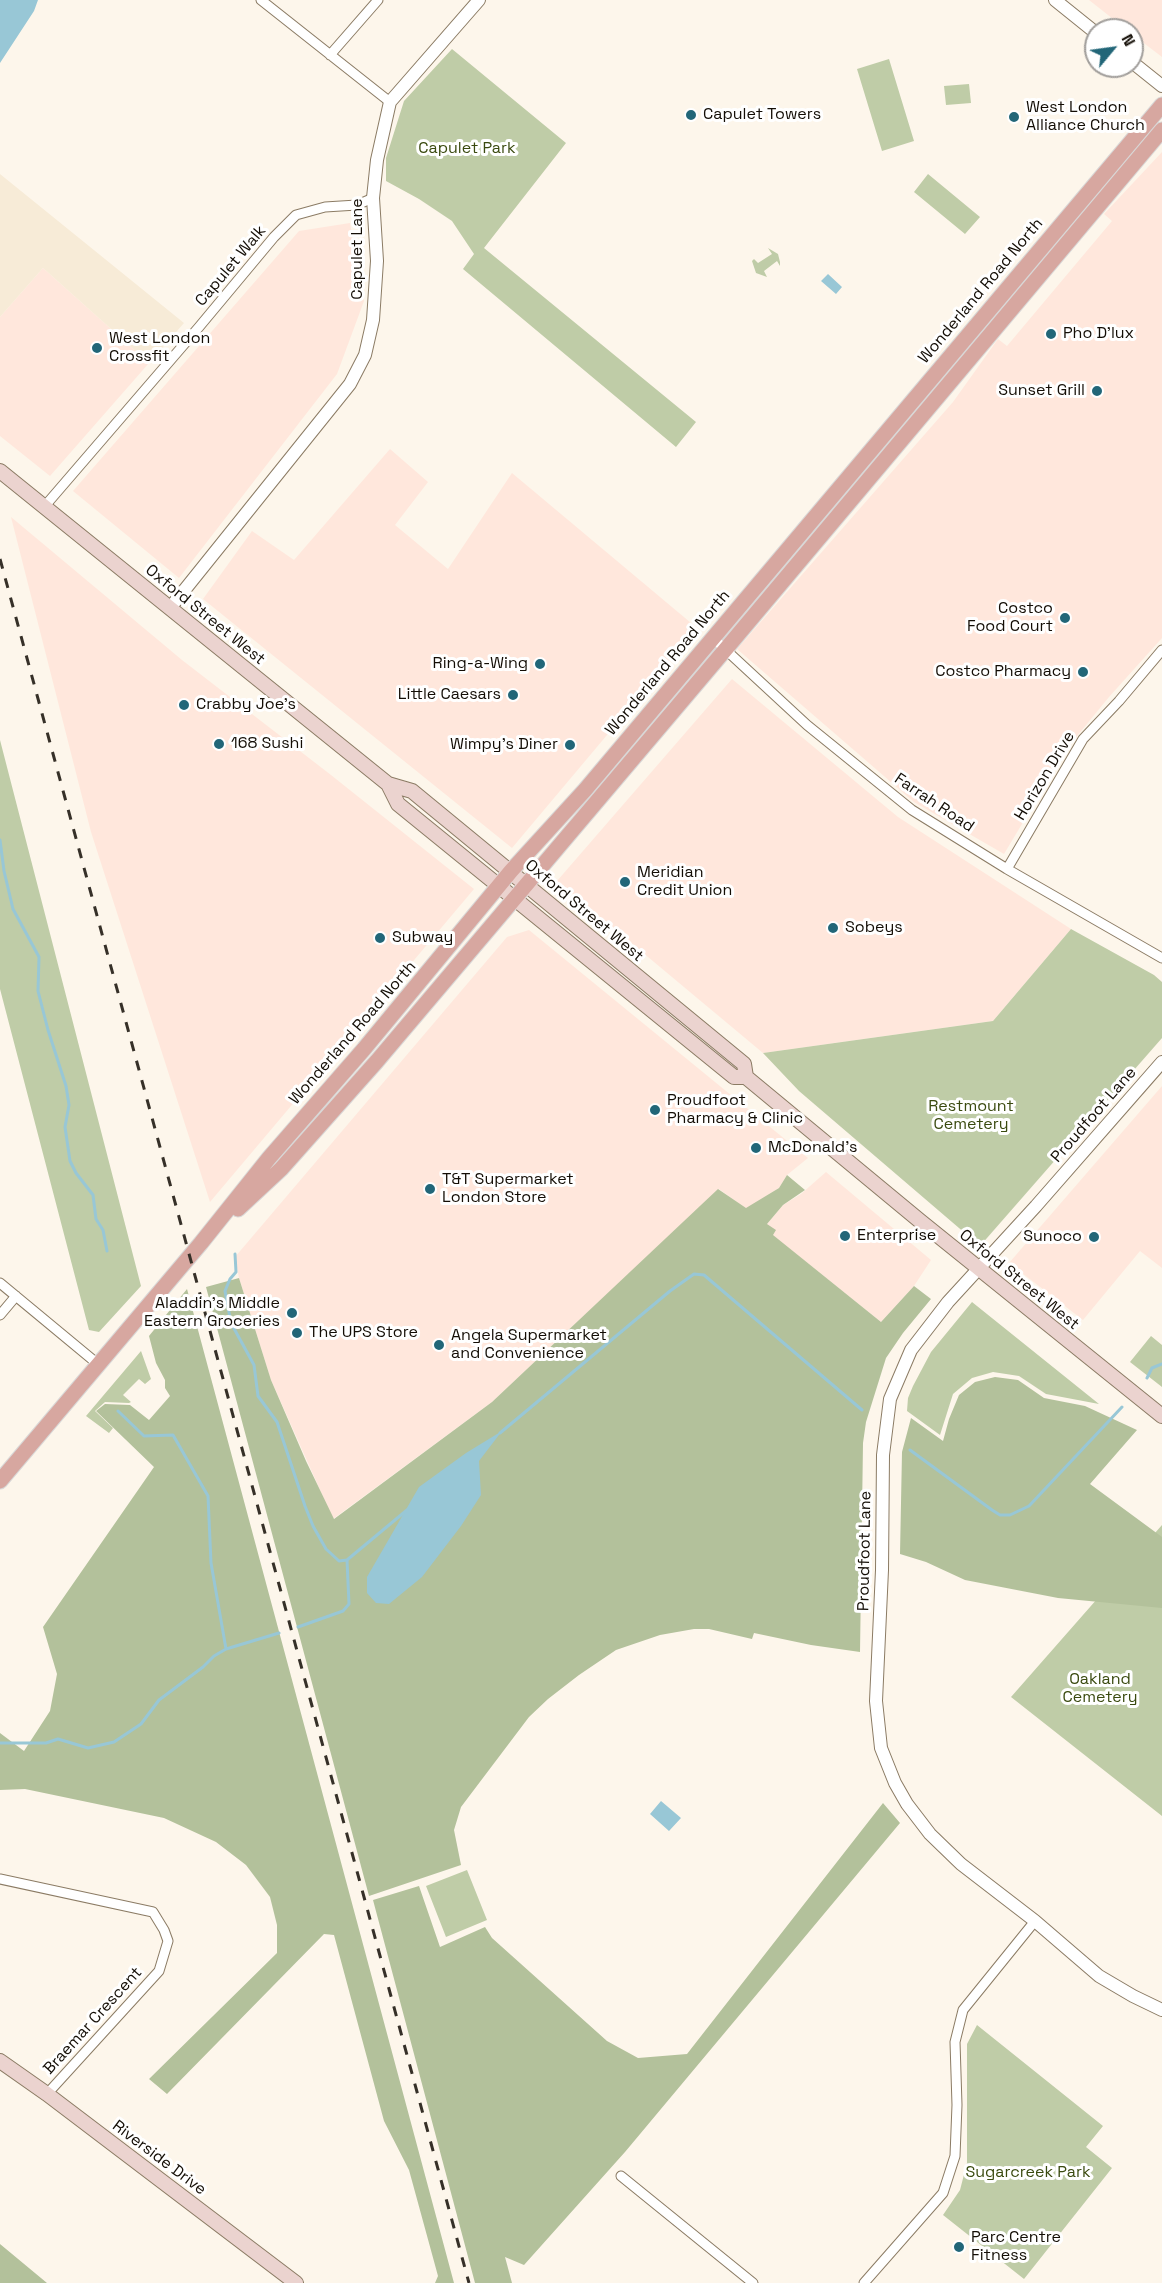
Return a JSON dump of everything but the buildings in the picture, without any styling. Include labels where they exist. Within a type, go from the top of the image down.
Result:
[{"type":"main road","name":"Wonderland Road North","points":[[0,1481],[201,1243],[268,1158],[364,1049],[511,872],[585,790],[1162,105]]},
{"type":"main road","name":"Wonderland Road North","points":[[201,1243],[288,1160],[377,1061],[726,650],[1162,130]]},
{"type":"main road","name":"Oxford Street West","points":[[0,471],[388,784],[412,791],[744,1064],[746,1077]]},
{"type":"main road","name":"Oxford Street West","points":[[388,784],[398,804],[734,1077],[746,1077],[1162,1416]]},
{"type":"main road","name":"Riverside Drive","points":[[0,2061],[296,2283]]},
{"type":"street","points":[[261,0],[390,102]]},
{"type":"street","name":"Capulet Lane","points":[[170,608],[350,384],[365,355],[373,320],[377,261],[373,198],[377,160],[390,102],[479,0]]},
{"type":"street","points":[[1055,0],[1084,23]]},
{"type":"street","points":[[330,55],[376,1]]},
{"type":"street","points":[[1144,72],[1162,86]]},
{"type":"street","name":"Capulet Walk","points":[[44,507],[274,237],[296,215],[325,207],[357,205],[373,198]]},
{"type":"street","name":"Farrah Road","points":[[713,638],[807,725],[912,810],[1007,869],[1162,958]]},
{"type":"street","name":"Horizon Drive","points":[[1007,869],[1083,739],[1162,650]]},
{"type":"street","name":"Proudfoot Lane","points":[[1162,1062],[948,1302],[911,1350],[890,1398],[883,1455],[882,1570],[876,1701],[881,1748],[895,1783],[907,1804],[930,1834],[961,1864],[1035,1921],[1099,1976],[1162,2010]]},
{"type":"street","points":[[0,1283],[99,1365]]},
{"type":"street","points":[[0,1315],[16,1296]]},
{"type":"street","name":"Braemar Crescent","points":[[0,1879],[153,1912],[168,1941],[159,1971],[46,2094]]},
{"type":"street","points":[[864,2283],[943,2193],[955,2156],[955,2042],[963,2010],[1035,1921]]},
{"type":"street","points":[[621,2176],[753,2283]]},
{"type":"shaded area","points":[[1089,0],[1162,0],[1162,57],[1144,43],[1144,18],[1112,18]]},
{"type":"shaded area","points":[[1162,152],[1162,638],[1068,747],[1004,854],[914,802],[737,649],[953,402],[998,339],[1007,346],[1112,221],[1104,214]]},
{"type":"shaded area","points":[[0,174],[184,323],[149,363],[43,268],[0,317]]},
{"type":"shaded area","points":[[350,223],[364,301],[337,374],[179,578],[73,491],[299,231]]},
{"type":"shaded area","points":[[43,268],[149,363],[50,476],[0,436],[0,317]]},
{"type":"shaded area","points":[[390,449],[428,482],[395,525],[448,569],[512,473],[697,628],[512,848],[203,599],[252,531],[294,560]]},
{"type":"shaded area","points":[[11,517],[182,660],[474,889],[210,1202],[91,832]]},
{"type":"shaded area","points":[[732,679],[898,817],[1071,929],[993,1021],[763,1053],[557,881]]},
{"type":"shaded area","points":[[529,930],[808,1158],[787,1175],[779,1188],[746,1209],[719,1189],[492,1402],[333,1519],[271,1380],[239,1278],[235,1257],[507,937]]},
{"type":"shaded area","points":[[1162,1086],[1162,1268],[1140,1251],[1083,1320],[1009,1263]]},
{"type":"shaded area","points":[[826,1172],[931,1260],[914,1286],[881,1322],[772,1235],[767,1224],[783,1205],[801,1194]]},
{"type":"green space","name":"Capulet Park","points":[[452,49],[566,143],[484,248],[696,422],[676,447],[463,269],[474,254],[452,221],[386,181],[386,158],[404,101]]},
{"type":"green space","points":[[889,59],[914,141],[882,151],[857,69]]},
{"type":"green space","points":[[969,84],[971,103],[946,105],[944,86]]},
{"type":"green space","points":[[928,174],[980,217],[965,234],[914,192]]},
{"type":"green space","points":[[768,248],[778,254],[780,266],[777,261],[764,271],[767,277],[756,273],[752,261],[754,259],[758,263],[772,254]]},
{"type":"green space","points":[[0,740],[141,1286],[99,1332],[89,1330],[0,989]]},
{"type":"green space","name":"Restmount Cemetery","points":[[1071,929],[1154,975],[1162,982],[1162,1038],[980,1246],[799,1091],[763,1053],[993,1021]]},
{"type":"green space","points":[[787,1175],[805,1190],[783,1205],[767,1224],[776,1230],[773,1235],[881,1322],[914,1286],[931,1299],[886,1358],[866,1422],[863,1443],[860,1652],[754,1633],[752,1639],[709,1629],[694,1629],[660,1635],[616,1650],[579,1675],[529,1717],[461,1807],[454,1830],[461,1865],[369,1896],[206,1287],[239,1278],[271,1380],[334,1519],[492,1402],[718,1189],[746,1208],[779,1188]]},
{"type":"green space","points":[[187,1289],[454,2283],[435,2283],[438,2276],[409,2170],[384,2121],[334,1935],[324,1934],[167,2094],[149,2079],[277,1953],[277,1925],[270,1897],[246,1865],[216,1842],[164,1818],[25,1789],[0,1790],[0,1733],[24,1751],[50,1711],[57,1674],[43,1627],[154,1467],[96,1411],[105,1404],[130,1405],[149,1420],[170,1396],[156,1363],[149,1336]]},
{"type":"green space","points":[[972,1302],[1099,1404],[1046,1394],[1019,1376],[993,1372],[972,1378],[953,1394],[940,1435],[907,1411],[908,1398],[931,1352]]},
{"type":"green space","points":[[1151,1336],[1162,1345],[1162,1387],[1130,1362]]},
{"type":"green space","points":[[141,1351],[151,1379],[145,1384],[139,1379],[123,1395],[131,1402],[105,1402],[95,1411],[113,1428],[109,1433],[86,1416]]},
{"type":"green space","points":[[995,1377],[1018,1380],[1044,1398],[1085,1406],[1137,1430],[1090,1484],[1162,1537],[1162,1608],[1058,1598],[965,1580],[926,1562],[900,1554],[902,1452],[911,1418],[943,1441],[959,1395],[975,1382]]},
{"type":"green space","name":"Oakland Cemetery","points":[[1162,1525],[1162,1816],[1011,1697]]},
{"type":"green space","points":[[883,1803],[900,1823],[625,2152],[524,2265],[505,2257],[512,2283],[475,2283],[373,1900],[419,1886],[440,1947],[485,1927],[492,1938],[607,2041],[638,2058],[687,2054]]},
{"type":"green space","points":[[467,1870],[487,1920],[446,1937],[426,1886]]},
{"type":"green space","name":"Sugarcreek Park","points":[[977,2025],[1103,2126],[1086,2147],[1112,2168],[1024,2279],[943,2215],[960,2190],[967,2163],[967,2044]]},
{"type":"green space","points":[[0,2244],[47,2283],[0,2283]]},
{"type":"water","points":[[0,0],[38,0],[34,11],[0,63]]},
{"type":"water","points":[[828,274],[842,287],[836,294],[821,281]]},
{"type":"water","points":[[502,1431],[479,1461],[481,1495],[461,1526],[422,1577],[389,1604],[376,1603],[367,1593],[367,1577],[419,1487],[466,1453]]},
{"type":"water","points":[[661,1801],[681,1818],[669,1831],[650,1814]]},
{"type":"waterway","points":[[0,840],[4,871],[13,909],[39,957],[38,991],[66,1086],[69,1105],[65,1127],[70,1161],[93,1195],[96,1219],[103,1230],[107,1251]]},
{"type":"waterway","points":[[235,1254],[236,1272],[225,1291],[231,1323],[254,1365],[258,1396],[277,1422],[305,1506],[326,1549],[339,1561],[347,1560],[407,1510]]},
{"type":"waterway","points":[[500,1433],[670,1291],[694,1274],[704,1275],[862,1410]]},
{"type":"waterway","points":[[1147,1378],[1152,1368],[1162,1364]]},
{"type":"waterway","points":[[910,1450],[992,1510],[1000,1515],[1010,1515],[1029,1506],[1122,1407]]},
{"type":"waterway","points":[[118,1411],[144,1436],[173,1435],[208,1496],[211,1563],[226,1649]]},
{"type":"waterway","points":[[298,1627],[343,1611],[349,1604],[347,1560]]},
{"type":"waterway","points":[[0,1743],[46,1743],[58,1739],[88,1748],[114,1742],[141,1724],[159,1700],[214,1656],[226,1649],[279,1633]]},
{"type":"railway","points":[[0,559],[469,2283]]},
{"type":"place","name":"Capulet Towers","points":[[691,115]]},
{"type":"place","name":"West London Alliance Church","points":[[1014,117]]},
{"type":"place","name":"Pho D'lux","points":[[1051,334]]},
{"type":"place","name":"West London Crossfit","points":[[97,348]]},
{"type":"place","name":"Sunset Grill","points":[[1097,391]]},
{"type":"place","name":"Costco Food Court","points":[[1065,618]]},
{"type":"place","name":"Ring-a-Wing","points":[[540,664]]},
{"type":"place","name":"Costco Pharmacy","points":[[1083,672]]},
{"type":"place","name":"Little Caesars","points":[[513,695]]},
{"type":"place","name":"Crabby Joe's","points":[[184,705]]},
{"type":"place","name":"168 Sushi","points":[[219,744]]},
{"type":"place","name":"Wimpy's Diner","points":[[570,745]]},
{"type":"place","name":"Meridian Credit Union","points":[[625,882]]},
{"type":"place","name":"Sobeys","points":[[833,928]]},
{"type":"place","name":"Subway","points":[[380,938]]},
{"type":"place","name":"Proudfoot Pharmacy & Clinic","points":[[655,1110]]},
{"type":"place","name":"McDonald's","points":[[756,1148]]},
{"type":"place","name":"T&T Supermarket London Store","points":[[430,1189]]},
{"type":"place","name":"Enterprise","points":[[845,1236]]},
{"type":"place","name":"Sunoco","points":[[1094,1237]]},
{"type":"place","name":"Aladdin's Middle Eastern Groceries","points":[[292,1313]]},
{"type":"place","name":"The UPS Store","points":[[297,1333]]},
{"type":"place","name":"Angela Supermarket and Convenience","points":[[439,1345]]},
{"type":"place","name":"Parc Centre Fitness","points":[[959,2247]]}]
